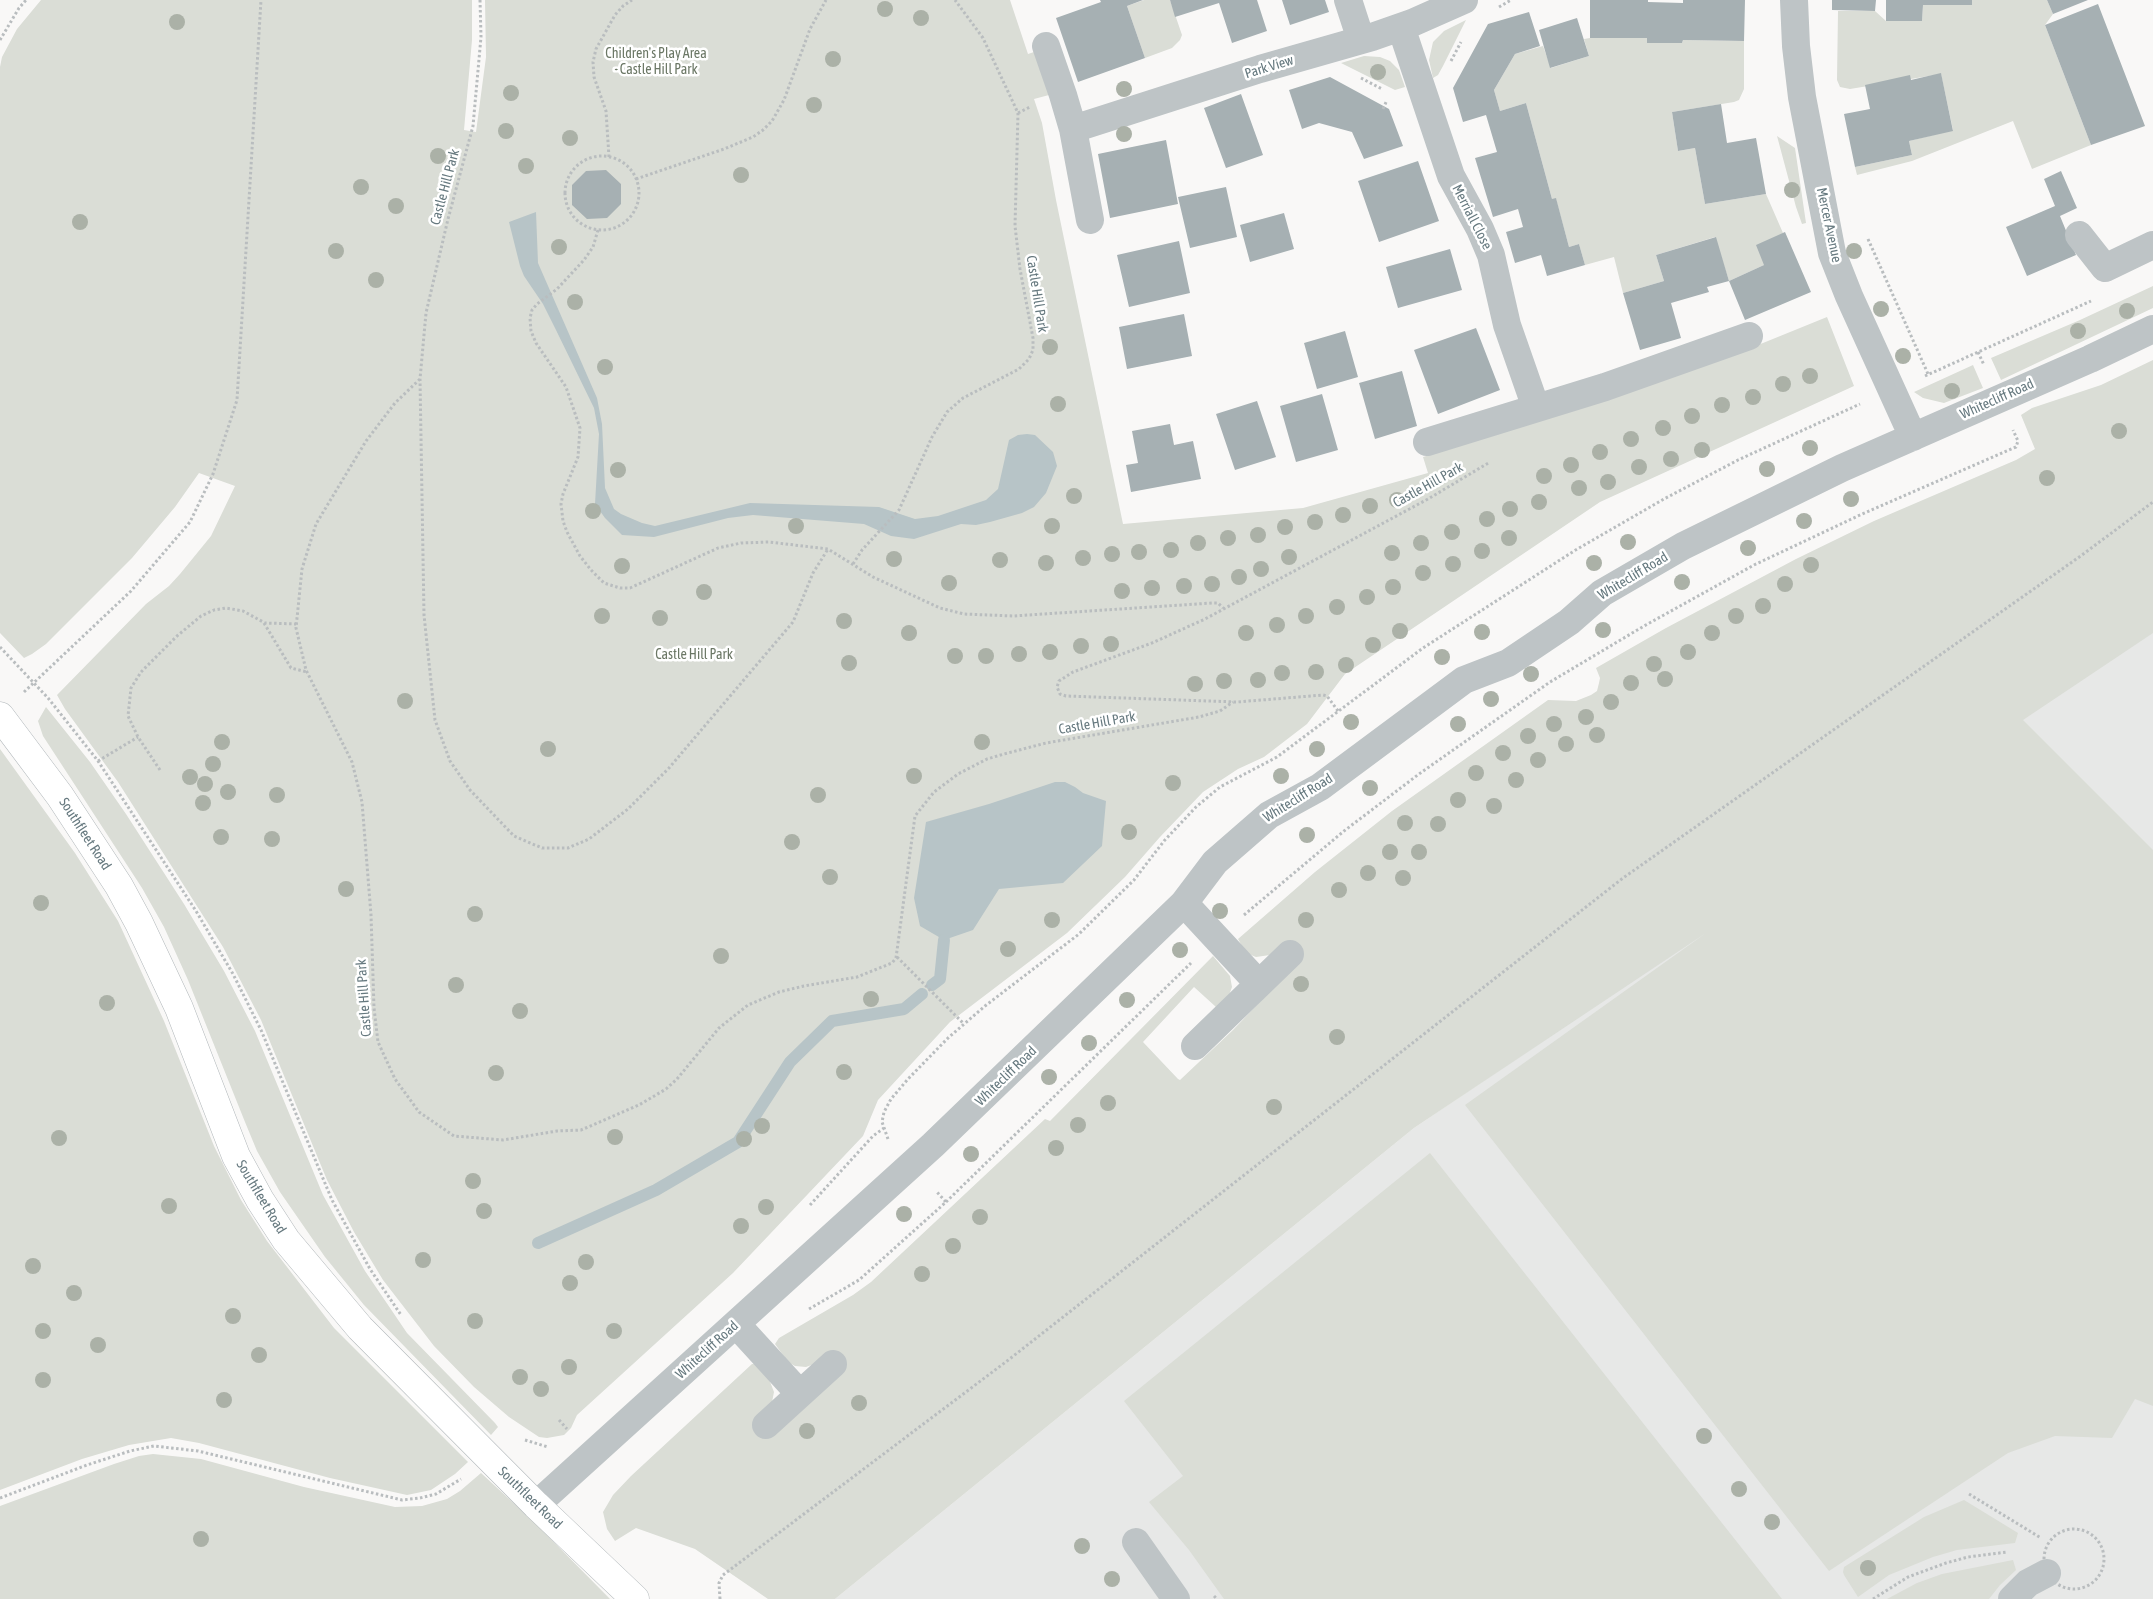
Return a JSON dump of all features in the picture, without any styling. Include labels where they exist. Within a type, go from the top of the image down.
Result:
[{"type":"main road","name":"Southfleet Road","points":[[0,716],[60,796],[119,886],[139,922],[151,944],[178,1008],[236,1156],[260,1200],[286,1240],[360,1328],[536,1505],[635,1599]]},
{"type":"street","points":[[1348,0],[1361,40]]},
{"type":"street","name":"Park View","points":[[1072,128],[1260,69],[1361,40],[1400,27],[1464,0]]},
{"type":"street","name":"Mercer Avenue","points":[[1794,0],[1796,46],[1802,97],[1832,253],[1849,296],[1913,437]]},
{"type":"street","name":"Merriall Close","points":[[1400,27],[1451,176],[1480,229],[1491,255],[1505,318],[1536,408]]},
{"type":"street","points":[[1046,46],[1072,128],[1090,220]]},
{"type":"street","points":[[2079,235],[2105,268],[2153,245]]},
{"type":"street","name":"Whitecliff Road","points":[[536,1505],[912,1165],[1184,903],[1215,862],[1256,824],[1277,809],[1320,787],[1464,680],[1503,665],[1569,622],[1602,593],[1684,546],[1784,495],[2090,359],[2153,329]]},
{"type":"street","points":[[1427,442],[1604,386],[1750,336]]},
{"type":"street","points":[[1184,903],[1259,984]]},
{"type":"street","points":[[1195,1046],[1290,954]]},
{"type":"street","points":[[736,1324],[800,1394]]},
{"type":"street","points":[[766,1425],[833,1364]]},
{"type":"street","points":[[1136,1542],[1176,1599]]},
{"type":"street","points":[[2012,1599],[2028,1583],[2042,1564]]},
{"type":"path","points":[[0,40],[19,8],[26,0]]},
{"type":"path","points":[[33,682],[131,591],[190,522],[213,474],[237,400],[261,0]]},
{"type":"path","name":"Castle Hill Park","points":[[480,0],[481,38],[473,126],[448,219],[426,313],[420,379],[424,615],[435,720],[450,761],[470,790],[514,836],[542,848],[568,848],[589,839],[628,809],[669,768],[793,622],[813,573],[828,550]]},
{"type":"path","points":[[609,157],[606,111],[594,78],[593,62],[596,49],[615,15],[622,6],[632,0]]},
{"type":"path","points":[[636,179],[745,140],[763,130],[772,121],[784,100],[810,29],[826,0]]},
{"type":"path","name":"Castle Hill Park","points":[[853,564],[862,550],[900,508],[932,437],[947,412],[963,398],[1024,366],[1029,359],[1033,346],[1015,226],[1018,113],[983,38],[955,0]]},
{"type":"path","points":[[591,157],[609,157],[617,158],[627,165],[636,179],[638,199],[630,218],[618,226],[598,230],[581,223],[574,217],[566,201],[566,183],[575,167],[591,157]]},
{"type":"path","points":[[598,230],[593,247],[588,255],[557,289],[537,304],[532,310],[530,318],[533,336],[539,349],[566,387],[581,433],[578,457],[563,494],[561,504],[563,521],[580,556],[604,583],[620,588],[630,588],[718,548],[742,543],[795,544],[828,550],[873,577],[931,604],[964,614],[1013,616],[1212,603],[1218,603],[1223,608]]},
{"type":"path","points":[[946,1202],[1217,938],[1344,831],[1419,774],[1550,682],[1644,626],[1754,565],[1860,514],[2016,447],[2018,441],[1978,352]]},
{"type":"path","name":"Castle Hill Park","points":[[420,379],[395,403],[366,441],[316,524],[302,569],[296,624],[307,672],[348,753],[362,802],[371,916],[374,1008],[378,1042],[395,1079],[419,1112],[454,1136],[503,1140],[557,1131],[581,1130],[639,1105],[677,1080],[719,1028],[748,1005],[779,992],[863,976],[894,961],[914,821],[918,811],[927,800],[950,780],[988,759],[1004,754],[1046,743],[1199,717],[1220,711],[1232,702]]},
{"type":"path","name":"Castle Hill Park","points":[[1338,711],[1325,695],[1232,702],[1066,696],[1060,694],[1057,687],[1059,681],[1073,672],[1160,639],[1205,619],[1428,499],[1494,460]]},
{"type":"path","points":[[720,1599],[718,1582],[723,1574],[1008,1361],[1623,878],[2153,502]]},
{"type":"path","points":[[160,770],[138,737],[128,716],[132,688],[141,672],[177,636],[201,616],[214,610],[226,608],[243,611],[264,623],[296,624]]},
{"type":"path","points":[[264,623],[291,668],[307,672]]},
{"type":"path","points":[[0,647],[33,682],[98,761],[196,911],[233,974],[261,1030],[328,1194],[370,1268],[405,1320]]},
{"type":"path","points":[[98,761],[138,737]]},
{"type":"path","points":[[896,956],[964,1024]]},
{"type":"path","points":[[520,1437],[538,1445],[553,1446]]},
{"type":"path","points":[[0,1498],[87,1465],[130,1451],[154,1446],[198,1451],[406,1500],[439,1492],[464,1476]]},
{"type":"path","points":[[1969,1494],[2050,1543]]},
{"type":"path","points":[[1872,1599],[1908,1578],[1946,1563],[1968,1557],[2010,1552]]},
{"type":"shaded area","points":[[536,212],[538,263],[597,398],[602,424],[605,488],[614,509],[621,514],[655,526],[750,503],[879,507],[915,519],[938,516],[986,500],[998,489],[1009,440],[1018,435],[1027,434],[1035,435],[1053,452],[1057,466],[1046,493],[1034,507],[1022,513],[976,525],[961,524],[914,539],[891,536],[864,524],[753,515],[728,518],[654,537],[622,535],[605,518],[595,504],[599,434],[594,408],[543,304],[524,276],[520,266],[509,222]]},
{"type":"shaded area","points":[[2153,629],[2153,1599],[835,1599],[1414,1128]]},
{"type":"shaded area","points":[[1055,782],[1065,782],[1083,793],[1106,801],[1102,846],[1063,883],[999,889],[973,930],[944,940],[920,926],[914,898],[926,822]]},
{"type":"green space","name":"Castle Hill Park","points":[[41,0],[472,0],[472,40],[464,130],[476,132],[486,57],[485,0],[1010,0],[1028,54],[1034,52],[1049,95],[1034,99],[1042,123],[1056,200],[1123,524],[1303,508],[1428,473],[1423,457],[1549,418],[1763,343],[1827,317],[1854,386],[1600,502],[1345,674],[1307,724],[1264,757],[1238,769],[1203,792],[1125,877],[1067,933],[950,1022],[878,1100],[863,1136],[733,1273],[577,1415],[571,1428],[564,1435],[547,1438],[539,1437],[509,1417],[474,1387],[434,1346],[383,1280],[354,1232],[327,1180],[261,1020],[223,947],[118,782],[57,695],[146,604],[169,586],[180,574],[211,536],[235,486],[199,473],[175,507],[132,558],[46,644],[32,654],[24,658],[0,633],[0,67],[2,57],[17,29]]},
{"type":"green space","points":[[1144,0],[1170,0],[1182,35],[1172,48],[1145,58],[1127,6]]},
{"type":"green space","points":[[1972,0],[2047,0],[2053,14],[2045,25],[2091,145],[2032,169],[2013,121],[1912,161],[1857,175],[1855,167],[1912,155],[1909,141],[1953,130],[1941,74],[1850,89],[1840,87],[1837,80],[1838,11],[1875,11],[1886,21],[1922,21],[1923,5],[1972,5]]},
{"type":"green space","points":[[1466,20],[1438,75],[1433,78],[1429,60],[1433,42],[1444,31]]},
{"type":"green space","points":[[1647,38],[1648,43],[1682,43],[1683,40],[1744,41],[1744,89],[1739,100],[1672,112],[1678,151],[1695,148],[1705,204],[1766,194],[1783,233],[1764,265],[1729,281],[1715,237],[1656,255],[1664,281],[1623,293],[1614,257],[1585,265],[1579,244],[1569,247],[1556,199],[1552,199],[1526,103],[1500,111],[1494,90],[1515,54],[1543,46],[1551,68],[1589,56],[1584,39]]},
{"type":"green space","points":[[1364,56],[1380,57],[1390,61],[1399,70],[1405,87],[1395,90],[1341,63]]},
{"type":"green space","points":[[1777,136],[1795,148],[1806,223],[1802,224],[1796,207]]},
{"type":"green space","points":[[2153,286],[2153,308],[2001,380],[1991,358]]},
{"type":"green space","points":[[2153,360],[2153,633],[2023,720],[2153,850],[2153,1406],[2135,1399],[2112,1438],[2055,1436],[2008,1453],[1829,1571],[1465,1105],[1706,933],[1414,1128],[835,1599],[768,1599],[695,1549],[636,1528],[615,1541],[607,1529],[603,1512],[613,1495],[631,1476],[752,1364],[755,1364],[769,1379],[774,1392],[772,1402],[817,1363],[806,1367],[795,1366],[788,1362],[775,1344],[779,1338],[853,1295],[871,1282],[1045,1119],[1050,1121],[1213,956],[1230,976],[1232,987],[1228,998],[1216,1007],[1194,987],[1143,1042],[1180,1080],[1233,1030],[1301,959],[1270,955],[1256,957],[1246,953],[1238,939],[1315,872],[1392,811],[1548,700],[1576,701],[1597,691],[1600,678],[1596,668],[1666,628],[1796,559],[1874,521],[2016,460],[2035,449],[2021,415],[2032,408],[2101,385]]},
{"type":"green space","points":[[1973,365],[1983,388],[1944,403],[1923,398],[1914,392]]},
{"type":"green space","points":[[46,707],[90,762],[126,814],[184,904],[224,971],[255,1031],[323,1195],[365,1271],[407,1333],[495,1423],[498,1427],[491,1435],[364,1305],[325,1257],[280,1192],[257,1151],[188,980],[164,927],[142,888],[43,736],[38,721]]},
{"type":"green space","points":[[0,749],[75,853],[118,921],[164,1021],[214,1146],[241,1200],[267,1241],[334,1328],[468,1462],[455,1474],[431,1490],[407,1495],[330,1478],[199,1443],[171,1438],[129,1445],[82,1459],[0,1490]]},
{"type":"green space","points":[[1430,1153],[1782,1599],[1224,1599],[1189,1550],[1149,1502],[1183,1476],[1124,1401]]},
{"type":"green space","points":[[153,1454],[201,1459],[304,1487],[395,1507],[422,1506],[447,1499],[460,1491],[481,1473],[533,1521],[610,1599],[0,1599],[0,1506],[114,1464],[139,1456]]},
{"type":"green space","points":[[1964,1500],[2018,1533],[2015,1543],[1957,1550],[1933,1557],[1889,1575],[1858,1597],[1844,1575],[1844,1567],[1924,1517]]},
{"type":"green space","points":[[2013,1560],[2016,1570],[1989,1599],[1887,1599],[1917,1583],[1942,1574]]},
{"type":"building","points":[[1100,0],[1143,0],[1127,6],[1145,58],[1078,82],[1056,18],[1101,2]]},
{"type":"building","points":[[1170,0],[1257,0],[1267,31],[1232,43],[1219,3],[1175,17]]},
{"type":"building","points":[[1282,0],[1325,0],[1329,12],[1290,25]]},
{"type":"building","points":[[1590,0],[1648,0],[1648,2],[1683,3],[1683,0],[1745,0],[1744,41],[1683,40],[1682,43],[1647,43],[1647,38],[1590,38]]},
{"type":"building","points":[[1832,0],[1876,0],[1875,11],[1832,10]]},
{"type":"building","points":[[1886,0],[1972,0],[1972,5],[1923,5],[1922,21],[1886,21]]},
{"type":"building","points":[[2047,0],[2088,0],[2053,14]]},
{"type":"building","points":[[2098,4],[2145,126],[2091,145],[2045,25]]},
{"type":"building","points":[[1529,12],[1540,46],[1515,54],[1494,90],[1500,111],[1526,103],[1552,199],[1556,198],[1569,247],[1579,244],[1585,265],[1547,276],[1541,255],[1515,263],[1506,232],[1523,227],[1518,209],[1493,217],[1475,158],[1497,152],[1486,115],[1463,122],[1453,88],[1488,24]]},
{"type":"building","points":[[1577,18],[1589,56],[1550,68],[1539,30]]},
{"type":"building","points":[[1941,73],[1953,131],[1909,141],[1912,155],[1855,167],[1844,114],[1870,109],[1865,85],[1910,75],[1911,80]]},
{"type":"building","points":[[1330,77],[1389,109],[1403,146],[1364,159],[1352,132],[1319,123],[1302,129],[1289,90]]},
{"type":"building","points":[[1241,94],[1263,155],[1226,168],[1204,108]]},
{"type":"building","points":[[1721,104],[1727,143],[1756,138],[1766,194],[1705,204],[1695,148],[1678,151],[1672,112]]},
{"type":"building","points":[[1166,140],[1178,204],[1110,218],[1098,154]]},
{"type":"building","points":[[1418,161],[1439,221],[1379,242],[1358,181]]},
{"type":"building","points":[[606,170],[621,184],[621,204],[607,218],[587,219],[572,205],[572,185],[586,171]]},
{"type":"building","points":[[2061,171],[2077,208],[2060,216],[2076,255],[2027,276],[2006,227],[2055,206],[2044,179]]},
{"type":"building","points":[[1226,187],[1237,237],[1190,248],[1178,197]]},
{"type":"building","points":[[1284,213],[1294,249],[1250,262],[1240,225]]},
{"type":"building","points":[[1785,232],[1811,292],[1745,320],[1729,281],[1764,265],[1756,245]]},
{"type":"building","points":[[1716,237],[1729,281],[1707,287],[1709,292],[1671,303],[1681,338],[1640,350],[1623,293],[1664,281],[1656,255]]},
{"type":"building","points":[[1179,241],[1190,293],[1129,307],[1117,255]]},
{"type":"building","points":[[1450,249],[1462,290],[1398,308],[1386,267]]},
{"type":"building","points":[[1184,314],[1192,356],[1127,369],[1119,327]]},
{"type":"building","points":[[1476,328],[1500,390],[1438,414],[1414,350]]},
{"type":"building","points":[[1345,331],[1358,377],[1317,389],[1304,343]]},
{"type":"building","points":[[1402,371],[1417,426],[1375,439],[1359,383]]},
{"type":"building","points":[[1322,394],[1338,450],[1296,462],[1280,406]]},
{"type":"building","points":[[1257,401],[1276,457],[1235,470],[1216,414]]},
{"type":"building","points":[[1170,424],[1174,445],[1193,441],[1201,479],[1131,492],[1126,465],[1138,463],[1132,431]]},
{"type":"waterway","points":[[932,985],[940,979],[944,940]]},
{"type":"waterway","points":[[538,1243],[656,1190],[738,1142],[790,1062],[832,1021],[904,1009],[922,994]]},
{"type":"park label","name":"Children's Play Area - Castle Hill Park","points":[[656,62]]}]
